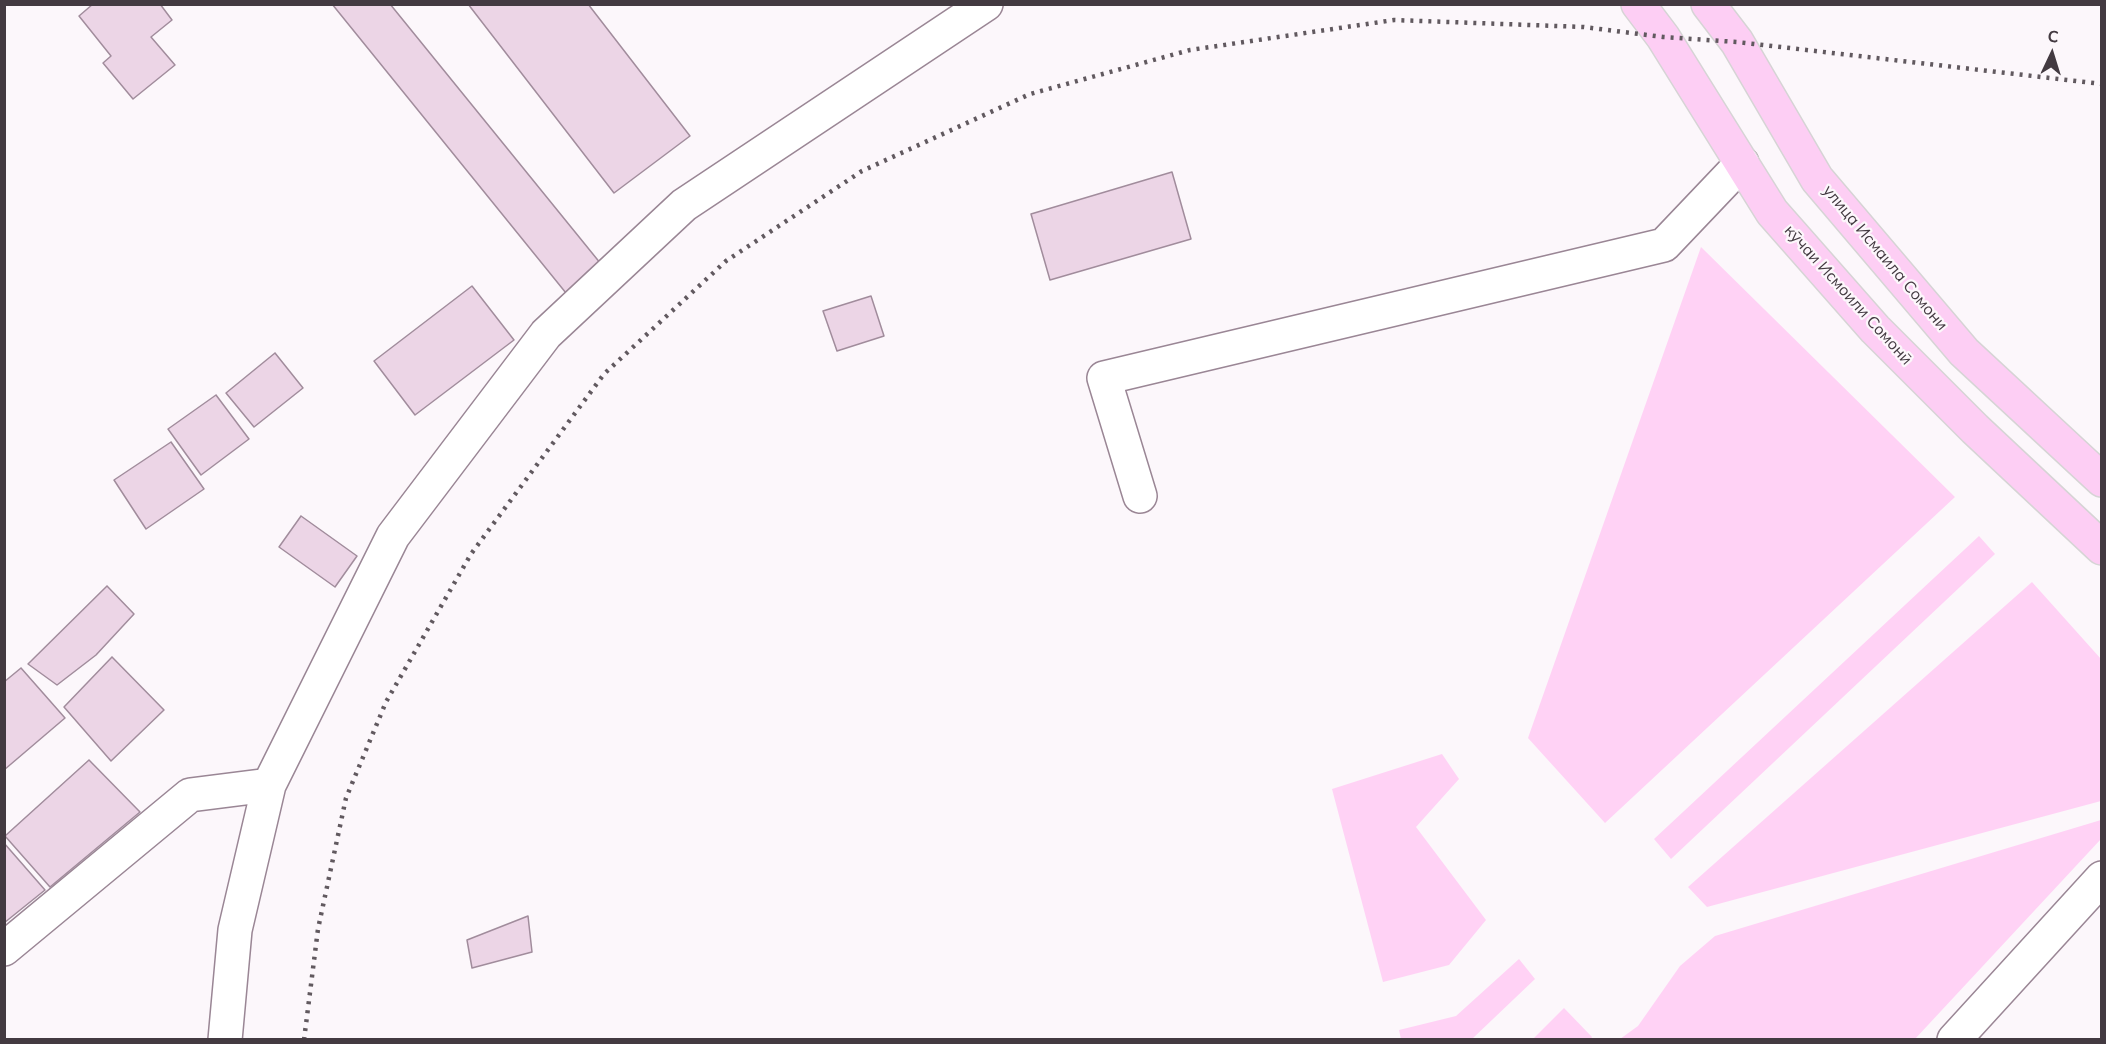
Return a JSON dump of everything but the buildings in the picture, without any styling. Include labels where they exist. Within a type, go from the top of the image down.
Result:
[{"type":"main road","name":"кӯчаи Исмоили Сомонӣ","points":[[1638,4],[1663,37],[1773,212],[1875,328],[1976,429],[2102,548]]},
{"type":"main road","name":"улица Исмаила Сомони","points":[[1708,4],[1737,42],[1817,179],[1964,352],[2102,480]]},
{"type":"street","points":[[225,1040],[235,930],[269,785],[393,536],[546,334],[684,205],[986,4]]},
{"type":"street","points":[[1140,496],[1104,378],[1664,245],[1742,163]]},
{"type":"street","points":[[4,949],[190,795],[269,785]]},
{"type":"street","points":[[1954,1040],[2102,878]]},
{"type":"shaded area","points":[[1701,247],[1955,497],[1605,823],[1528,738]]},
{"type":"shaded area","points":[[1979,536],[1995,554],[1671,859],[1654,839]]},
{"type":"shaded area","points":[[2032,582],[2101,659],[2101,801],[1707,907],[1688,887]]},
{"type":"shaded area","points":[[1442,754],[1459,779],[1416,827],[1486,920],[1449,965],[1383,982],[1332,789]]},
{"type":"shaded area","points":[[2101,820],[2101,839],[1915,1039],[1620,1039],[1638,1026],[1680,966],[1715,936]]},
{"type":"shaded area","points":[[1519,959],[1535,979],[1472,1039],[1401,1039],[1399,1030],[1456,1016]]},
{"type":"shaded area","points":[[1564,1008],[1592,1037],[1590,1040],[1533,1039]]},
{"type":"railway","points":[[304,1040],[318,929],[346,798],[386,702],[471,554],[604,374],[726,261],[862,171],[1030,94],[1190,50],[1394,20],[1584,27],[1663,37],[1737,42],[2102,84]]}]
